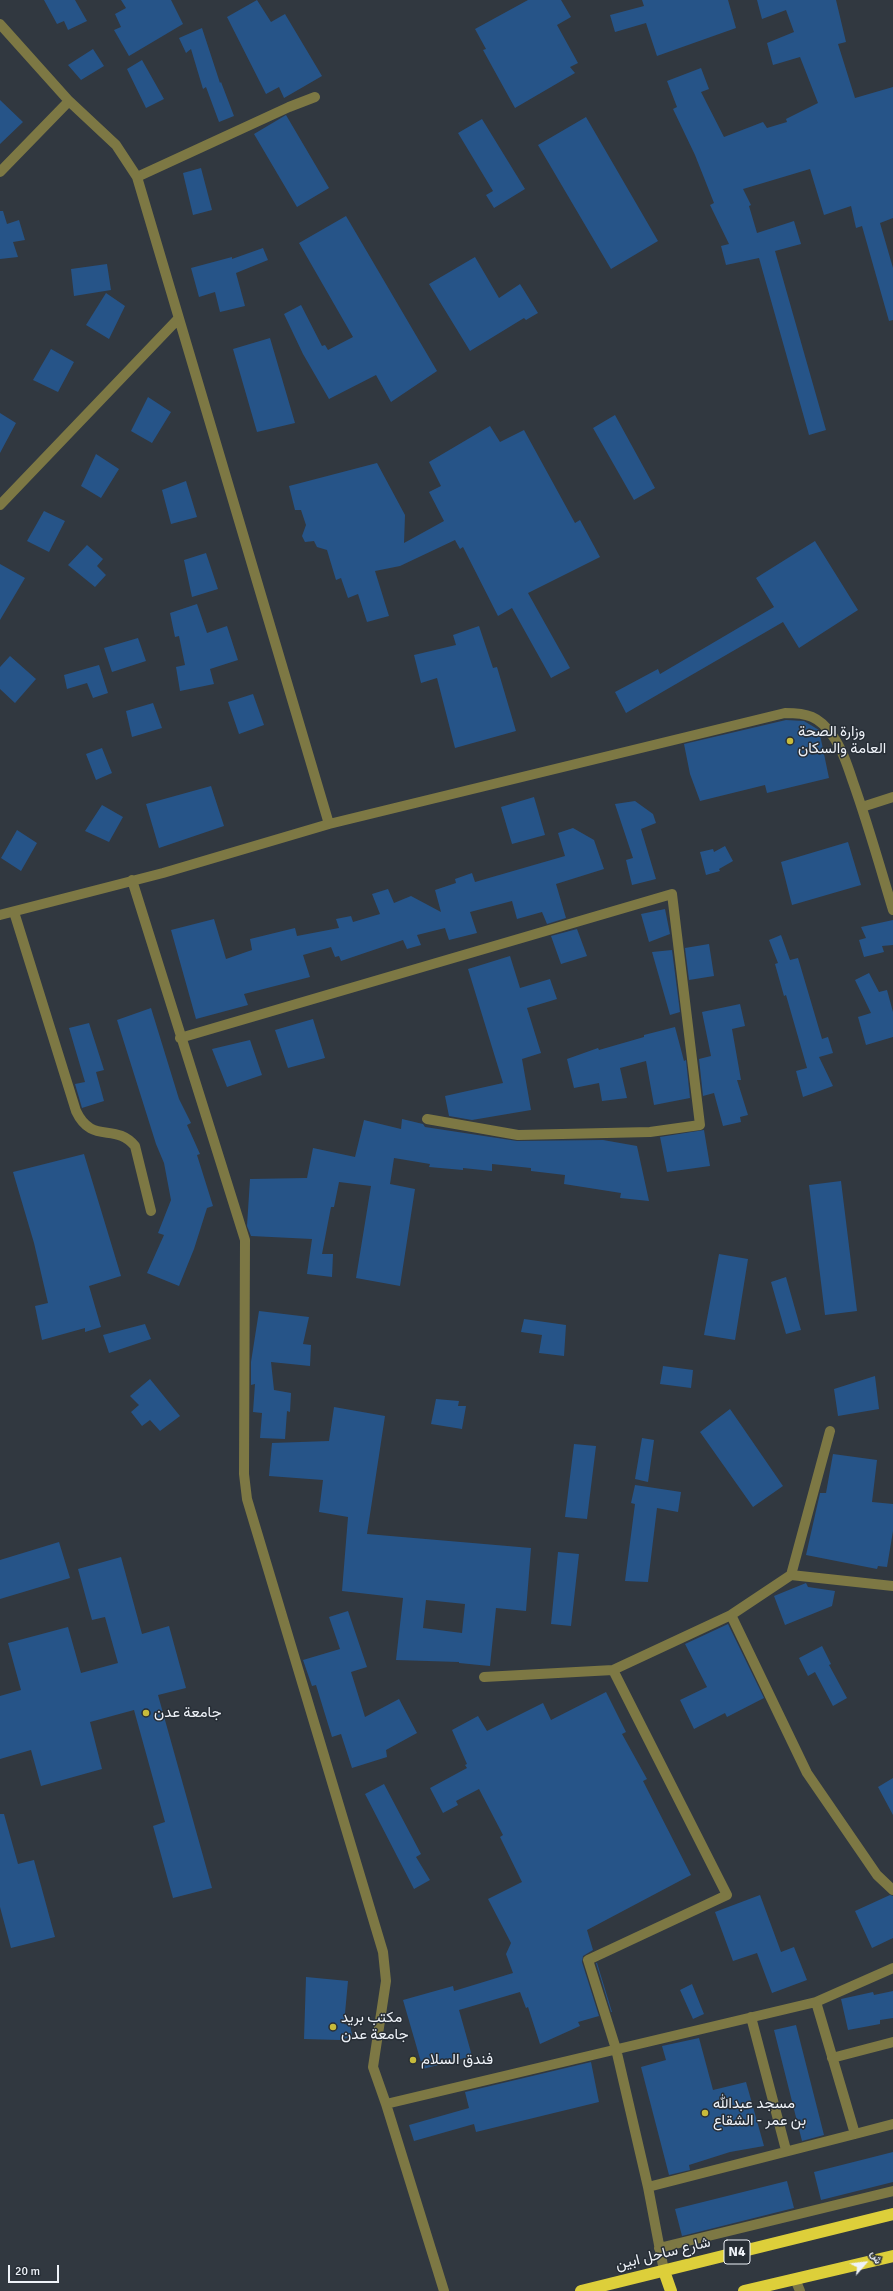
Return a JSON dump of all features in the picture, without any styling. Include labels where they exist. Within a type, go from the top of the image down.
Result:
[{"type":"highway","name":"شارع ساحل ابين","points":[[581,2291],[893,2214]]},
{"type":"highway","points":[[744,2291],[893,2256]]},
{"type":"highway","points":[[664,2270],[671,2291]]},
{"type":"street","points":[[0,24],[69,101],[116,144],[137,177],[329,824]]},
{"type":"street","points":[[0,33],[21,49]]},
{"type":"street","points":[[137,177],[289,107],[315,97]]},
{"type":"street","points":[[0,172],[69,101]]},
{"type":"street","points":[[0,505],[178,319]]},
{"type":"street","points":[[0,915],[163,873],[329,824],[785,713],[805,713],[818,721],[832,735],[846,761],[862,807],[893,910]]},
{"type":"street","points":[[862,807],[893,797]]},
{"type":"street","points":[[132,880],[180,1038],[245,1240],[244,1474],[247,1499],[383,1952],[386,1981],[373,2067],[386,2104],[444,2291]]},
{"type":"street","points":[[180,1038],[672,894],[700,1125],[650,1132],[518,1135],[427,1119]]},
{"type":"street","points":[[14,912],[76,1111],[82,1123],[90,1128],[101,1133],[119,1134],[129,1139],[135,1146],[151,1211]]},
{"type":"street","points":[[791,1575],[830,1431]]},
{"type":"street","points":[[484,1677],[613,1670],[731,1615],[791,1575],[893,1586]]},
{"type":"street","points":[[731,1615],[807,1773],[877,1875],[893,1890]]},
{"type":"street","points":[[613,1670],[727,1895],[588,1960],[616,2049],[648,2187],[664,2270]]},
{"type":"street","points":[[386,2104],[816,2002],[893,1968]]},
{"type":"street","points":[[816,2002],[855,2134]]},
{"type":"street","points":[[751,2017],[786,2150]]},
{"type":"street","points":[[832,2058],[893,2042]]},
{"type":"street","points":[[648,2187],[786,2150],[893,2124]]},
{"type":"street","points":[[659,2248],[893,2191]]},
{"type":"street","points":[[795,2279],[800,2291]]},
{"type":"building","points":[[44,0],[75,0],[87,21],[68,30],[64,21],[57,24]]},
{"type":"building","points":[[121,0],[171,0],[183,24],[129,56],[114,30],[121,27],[115,14],[126,8]]},
{"type":"building","points":[[257,0],[271,22],[285,14],[322,76],[284,98],[279,87],[266,94],[227,17]]},
{"type":"building","points":[[528,0],[561,0],[571,17],[557,25],[578,63],[570,67],[575,73],[515,108],[483,50],[486,49],[475,29]]},
{"type":"building","points":[[642,0],[728,0],[736,28],[657,56],[646,23],[615,32],[610,15],[644,6]]},
{"type":"building","points":[[757,0],[836,0],[846,42],[838,44],[855,98],[893,87],[893,218],[880,223],[893,268],[893,320],[889,321],[862,226],[856,228],[851,206],[824,215],[810,169],[743,189],[751,205],[749,206],[757,233],[794,221],[801,244],[775,251],[826,430],[809,435],[759,258],[726,265],[721,246],[729,244],[710,205],[714,203],[695,155],[673,109],[677,107],[667,81],[701,68],[709,89],[701,92],[724,137],[763,122],[767,128],[787,122],[786,119],[818,103],[800,57],[773,65],[767,43],[794,32],[786,10],[762,19]]},
{"type":"building","points":[[202,28],[220,83],[221,82],[234,116],[219,122],[206,87],[203,89],[191,49],[186,53],[179,38]]},
{"type":"building","points":[[93,49],[104,66],[81,80],[68,65]]},
{"type":"building","points":[[142,60],[164,99],[146,108],[127,69]]},
{"type":"building","points":[[0,100],[23,122],[0,144]]},
{"type":"building","points":[[286,115],[329,188],[297,207],[254,134]]},
{"type":"building","points":[[586,117],[658,241],[611,269],[538,145]]},
{"type":"building","points":[[482,119],[525,189],[494,208],[486,195],[493,191],[458,133]]},
{"type":"building","points":[[201,168],[212,210],[193,215],[183,173]]},
{"type":"building","points":[[0,211],[3,211],[7,224],[19,220],[25,240],[13,242],[18,257],[0,259]]},
{"type":"building","points":[[346,216],[437,371],[391,402],[376,375],[329,399],[303,354],[284,314],[301,305],[322,346],[325,345],[328,350],[353,337],[299,243]]},
{"type":"building","points":[[263,248],[268,260],[236,273],[245,306],[220,312],[215,292],[199,297],[191,268],[232,257],[232,259]]},
{"type":"building","points":[[475,257],[499,298],[520,284],[538,313],[526,320],[524,318],[470,351],[429,284]]},
{"type":"building","points":[[107,264],[111,290],[74,296],[71,269]]},
{"type":"building","points":[[106,293],[125,306],[109,339],[86,325]]},
{"type":"building","points":[[270,338],[295,423],[257,432],[233,349]]},
{"type":"building","points":[[51,349],[74,362],[58,392],[33,380]]},
{"type":"building","points":[[148,397],[171,412],[152,443],[131,431]]},
{"type":"building","points":[[0,413],[16,423],[0,453]]},
{"type":"building","points":[[615,415],[655,488],[634,500],[593,428]]},
{"type":"building","points":[[490,426],[500,442],[524,430],[575,523],[580,520],[600,557],[528,593],[570,668],[551,678],[512,608],[498,616],[463,547],[460,549],[455,540],[400,566],[375,571],[389,616],[367,622],[358,594],[348,598],[341,578],[336,580],[327,550],[317,547],[314,541],[305,542],[302,536],[306,525],[301,510],[295,510],[289,486],[377,463],[405,515],[404,543],[444,521],[429,492],[441,486],[429,462]]},
{"type":"building","points":[[96,454],[119,469],[101,498],[81,486]]},
{"type":"building","points":[[186,481],[197,517],[171,524],[162,490]]},
{"type":"building","points":[[44,511],[65,521],[49,552],[27,541]]},
{"type":"building","points":[[815,541],[858,610],[799,648],[783,622],[626,713],[615,692],[658,669],[660,674],[774,607],[756,578]]},
{"type":"building","points":[[87,545],[103,559],[97,566],[106,575],[95,587],[68,565]]},
{"type":"building","points":[[206,553],[218,589],[192,597],[184,560]]},
{"type":"building","points":[[0,564],[25,578],[0,620]]},
{"type":"building","points":[[197,604],[207,633],[227,626],[238,660],[210,669],[214,684],[180,691],[176,667],[185,665],[179,636],[175,637],[170,613]]},
{"type":"building","points":[[479,626],[493,668],[497,667],[516,731],[455,748],[437,678],[421,683],[414,655],[456,645],[453,635]]},
{"type":"building","points":[[138,638],[146,661],[112,672],[104,648]]},
{"type":"building","points":[[10,656],[36,679],[15,703],[0,689],[0,667]]},
{"type":"building","points":[[99,665],[108,693],[93,698],[87,683],[67,689],[64,675]]},
{"type":"building","points":[[253,694],[264,725],[239,734],[228,702]]},
{"type":"building","points":[[153,703],[162,728],[132,737],[126,711]]},
{"type":"building","points":[[786,720],[804,721],[819,730],[829,778],[767,793],[765,785],[700,801],[690,774],[684,744]]},
{"type":"building","points":[[102,748],[112,773],[96,780],[86,754]]},
{"type":"building","points":[[211,786],[224,826],[159,848],[146,804]]},
{"type":"building","points":[[534,797],[545,835],[512,844],[501,807]]},
{"type":"building","points":[[635,801],[653,814],[656,823],[641,829],[656,879],[632,885],[626,860],[633,858],[615,804]]},
{"type":"building","points":[[102,805],[123,817],[109,842],[85,831]]},
{"type":"building","points":[[573,828],[594,840],[604,869],[556,884],[566,918],[547,924],[542,912],[517,919],[512,901],[470,912],[477,933],[449,940],[445,928],[417,935],[421,945],[407,949],[403,940],[341,961],[339,956],[335,957],[331,947],[303,955],[310,977],[244,994],[248,1005],[196,1019],[171,930],[214,919],[226,959],[252,950],[250,939],[295,928],[297,936],[339,928],[336,919],[351,916],[353,922],[380,914],[372,894],[388,889],[394,903],[411,896],[441,912],[435,890],[456,883],[455,879],[472,873],[475,882],[565,856],[558,833]]},
{"type":"building","points":[[17,830],[37,843],[21,871],[1,858]]},
{"type":"building","points":[[848,842],[861,885],[792,905],[781,862]]},
{"type":"building","points":[[725,846],[733,861],[719,869],[720,871],[706,875],[700,852],[713,849],[714,852]]},
{"type":"building","points":[[665,909],[670,934],[649,942],[641,914]]},
{"type":"building","points":[[893,920],[893,945],[882,946],[884,952],[864,957],[859,940],[866,938],[861,927]]},
{"type":"building","points":[[577,929],[587,956],[561,964],[551,936]]},
{"type":"building","points":[[781,935],[790,960],[798,958],[822,1039],[828,1037],[833,1053],[819,1057],[833,1086],[803,1097],[796,1071],[807,1068],[786,995],[784,996],[775,964],[778,963],[769,940]]},
{"type":"building","points":[[709,944],[714,976],[689,980],[685,948]]},
{"type":"building","points":[[672,950],[680,1012],[670,1015],[652,952]]},
{"type":"building","points":[[510,956],[520,988],[550,979],[557,999],[527,1008],[541,1053],[522,1059],[531,1110],[472,1120],[449,1116],[445,1096],[503,1083],[468,969]]},
{"type":"building","points":[[869,973],[879,992],[887,990],[893,1012],[893,1037],[866,1045],[858,1017],[871,1013],[855,980]]},
{"type":"building","points":[[740,1004],[745,1026],[732,1029],[741,1080],[737,1080],[748,1115],[740,1117],[741,1122],[723,1126],[714,1093],[703,1096],[699,1059],[711,1056],[702,1012]]},
{"type":"building","points":[[151,1008],[179,1099],[191,1123],[187,1125],[200,1154],[197,1155],[213,1206],[207,1208],[194,1249],[179,1286],[147,1273],[164,1235],[158,1233],[171,1200],[164,1163],[156,1144],[117,1020]]},
{"type":"building","points":[[313,1019],[325,1058],[288,1068],[275,1030]]},
{"type":"building","points":[[89,1023],[104,1070],[96,1072],[104,1101],[82,1108],[75,1084],[85,1082],[69,1028]]},
{"type":"building","points":[[675,1027],[684,1061],[686,1060],[690,1098],[654,1105],[646,1061],[620,1068],[627,1098],[602,1101],[599,1083],[574,1088],[567,1059],[598,1048],[599,1050],[644,1037],[644,1035]]},
{"type":"building","points":[[250,1040],[262,1075],[227,1087],[212,1049]]},
{"type":"building","points":[[402,1119],[423,1124],[425,1127],[517,1141],[603,1140],[637,1146],[649,1201],[620,1198],[621,1193],[564,1184],[565,1175],[531,1171],[531,1168],[492,1164],[492,1171],[463,1168],[463,1170],[429,1167],[430,1164],[394,1158],[390,1184],[415,1189],[400,1286],[356,1278],[371,1186],[339,1182],[334,1207],[331,1207],[322,1254],[333,1254],[332,1277],[307,1274],[312,1239],[251,1236],[247,1226],[250,1179],[307,1178],[313,1148],[355,1157],[364,1120],[401,1129]]},
{"type":"building","points":[[704,1130],[710,1166],[667,1172],[660,1137]]},
{"type":"building","points":[[84,1154],[121,1276],[89,1286],[101,1327],[85,1332],[85,1328],[42,1340],[35,1306],[48,1303],[34,1243],[13,1172]]},
{"type":"building","points":[[841,1181],[857,1311],[825,1315],[809,1185]]},
{"type":"building","points":[[719,1254],[748,1259],[735,1340],[704,1335]]},
{"type":"building","points":[[786,1277],[801,1330],[786,1334],[771,1282]]},
{"type":"building","points":[[259,1311],[309,1317],[303,1344],[311,1345],[310,1366],[271,1362],[274,1390],[291,1393],[290,1412],[287,1411],[285,1439],[260,1438],[262,1413],[253,1412],[255,1384],[251,1385],[251,1362]]},
{"type":"building","points":[[524,1319],[566,1325],[564,1356],[539,1353],[542,1335],[521,1332]]},
{"type":"building","points":[[145,1324],[151,1339],[109,1353],[103,1335]]},
{"type":"building","points":[[663,1366],[693,1370],[691,1388],[660,1384]]},
{"type":"building","points":[[875,1376],[879,1409],[838,1416],[834,1389]]},
{"type":"building","points":[[150,1379],[180,1416],[160,1431],[150,1420],[142,1426],[131,1412],[139,1405],[130,1396]]},
{"type":"building","points":[[436,1399],[459,1401],[458,1406],[466,1406],[462,1429],[431,1424]]},
{"type":"building","points":[[334,1407],[385,1416],[367,1534],[531,1548],[526,1611],[496,1608],[490,1666],[459,1662],[396,1660],[403,1598],[342,1591],[348,1517],[319,1512],[323,1480],[269,1476],[272,1443],[329,1441]],"holes":[[[426,1600],[465,1604],[462,1633],[423,1628]]]},
{"type":"building","points":[[730,1409],[783,1486],[753,1507],[700,1432]]},
{"type":"building","points":[[642,1438],[654,1440],[648,1482],[635,1479]]},
{"type":"building","points":[[574,1444],[596,1446],[587,1519],[565,1517]]},
{"type":"building","points":[[833,1454],[877,1460],[872,1502],[893,1504],[893,1531],[887,1567],[878,1566],[877,1569],[806,1555],[820,1493],[826,1493]]},
{"type":"building","points":[[635,1485],[681,1492],[678,1512],[657,1508],[648,1582],[625,1581],[635,1504],[631,1503]]},
{"type":"building","points":[[59,1542],[70,1578],[0,1599],[0,1560]]},
{"type":"building","points":[[558,1552],[579,1554],[571,1626],[551,1624]]},
{"type":"building","points":[[121,1557],[142,1634],[169,1626],[186,1688],[158,1695],[212,1888],[173,1898],[153,1826],[165,1822],[134,1710],[90,1722],[102,1769],[41,1786],[31,1750],[0,1759],[0,1696],[21,1690],[8,1643],[68,1627],[81,1673],[118,1663],[105,1617],[92,1620],[78,1569]]},
{"type":"building","points":[[806,1583],[808,1587],[835,1591],[832,1606],[785,1625],[774,1596]]},
{"type":"building","points":[[348,1611],[367,1667],[351,1672],[365,1717],[399,1699],[417,1733],[386,1750],[387,1757],[352,1768],[341,1734],[332,1737],[316,1685],[312,1686],[303,1660],[340,1649],[329,1617]]},
{"type":"building","points":[[728,1624],[764,1698],[727,1717],[725,1713],[694,1729],[680,1700],[707,1687],[685,1644]]},
{"type":"building","points":[[822,1646],[831,1664],[829,1665],[847,1698],[833,1706],[815,1672],[808,1676],[799,1658]]},
{"type":"building","points":[[606,1692],[626,1732],[622,1734],[647,1779],[643,1781],[691,1875],[587,1930],[593,1950],[583,1956],[582,1962],[599,2016],[578,2022],[580,2026],[540,2044],[528,2007],[526,2008],[520,1992],[459,2010],[472,2056],[423,2069],[403,2000],[453,1986],[454,1991],[513,1973],[506,1954],[511,1943],[488,1899],[522,1882],[500,1837],[503,1835],[479,1789],[456,1801],[458,1805],[443,1813],[430,1788],[467,1768],[465,1765],[467,1764],[452,1730],[478,1716],[487,1731],[543,1703],[551,1720]]},
{"type":"building","points":[[893,1778],[893,1815],[878,1787]]},
{"type":"building","points":[[384,1784],[421,1854],[416,1857],[430,1880],[414,1889],[365,1794]]},
{"type":"building","points":[[0,1814],[4,1814],[18,1864],[34,1860],[55,1937],[11,1948],[0,1907]]},
{"type":"building","points":[[760,1895],[781,1952],[794,1947],[807,1980],[772,1993],[757,1953],[733,1961],[715,1912]]},
{"type":"building","points":[[890,1895],[893,1896],[893,1938],[872,1948],[855,1911]]},
{"type":"building","points":[[597,1963],[612,2012],[611,2012]]},
{"type":"building","points":[[306,1977],[348,1981],[344,2024],[350,2025],[352,2035],[340,2040],[304,2039]]},
{"type":"building","points":[[692,1984],[704,2014],[693,2019],[680,1990]]},
{"type":"building","points":[[893,1991],[893,2018],[880,2020],[880,2024],[848,2030],[841,1999],[873,1992],[874,1995]]},
{"type":"building","points":[[796,2025],[824,2135],[802,2141],[774,2030]]},
{"type":"building","points":[[699,2038],[713,2090],[746,2082],[764,2146],[730,2152],[689,2165],[690,2170],[669,2175],[641,2067],[666,2060],[662,2046]]},
{"type":"building","points":[[591,2062],[599,2102],[476,2132],[474,2124],[414,2141],[409,2125],[469,2108],[465,2092]]},
{"type":"building","points":[[893,2152],[893,2182],[821,2200],[814,2172]]},
{"type":"building","points":[[787,2181],[794,2208],[682,2236],[675,2209]]},
{"type":"place","name":"وزارة الصحة العامة والسكان","points":[[790,741]]},
{"type":"place","name":"جامعة عدن","points":[[146,1713]]},
{"type":"place","name":"مكتب بريد جامعة عدن","points":[[333,2027]]},
{"type":"place","name":"فندق السلام","points":[[413,2060]]},
{"type":"place","name":"مسجد عبدالله بن عمر - الشقاع","points":[[705,2113]]}]
